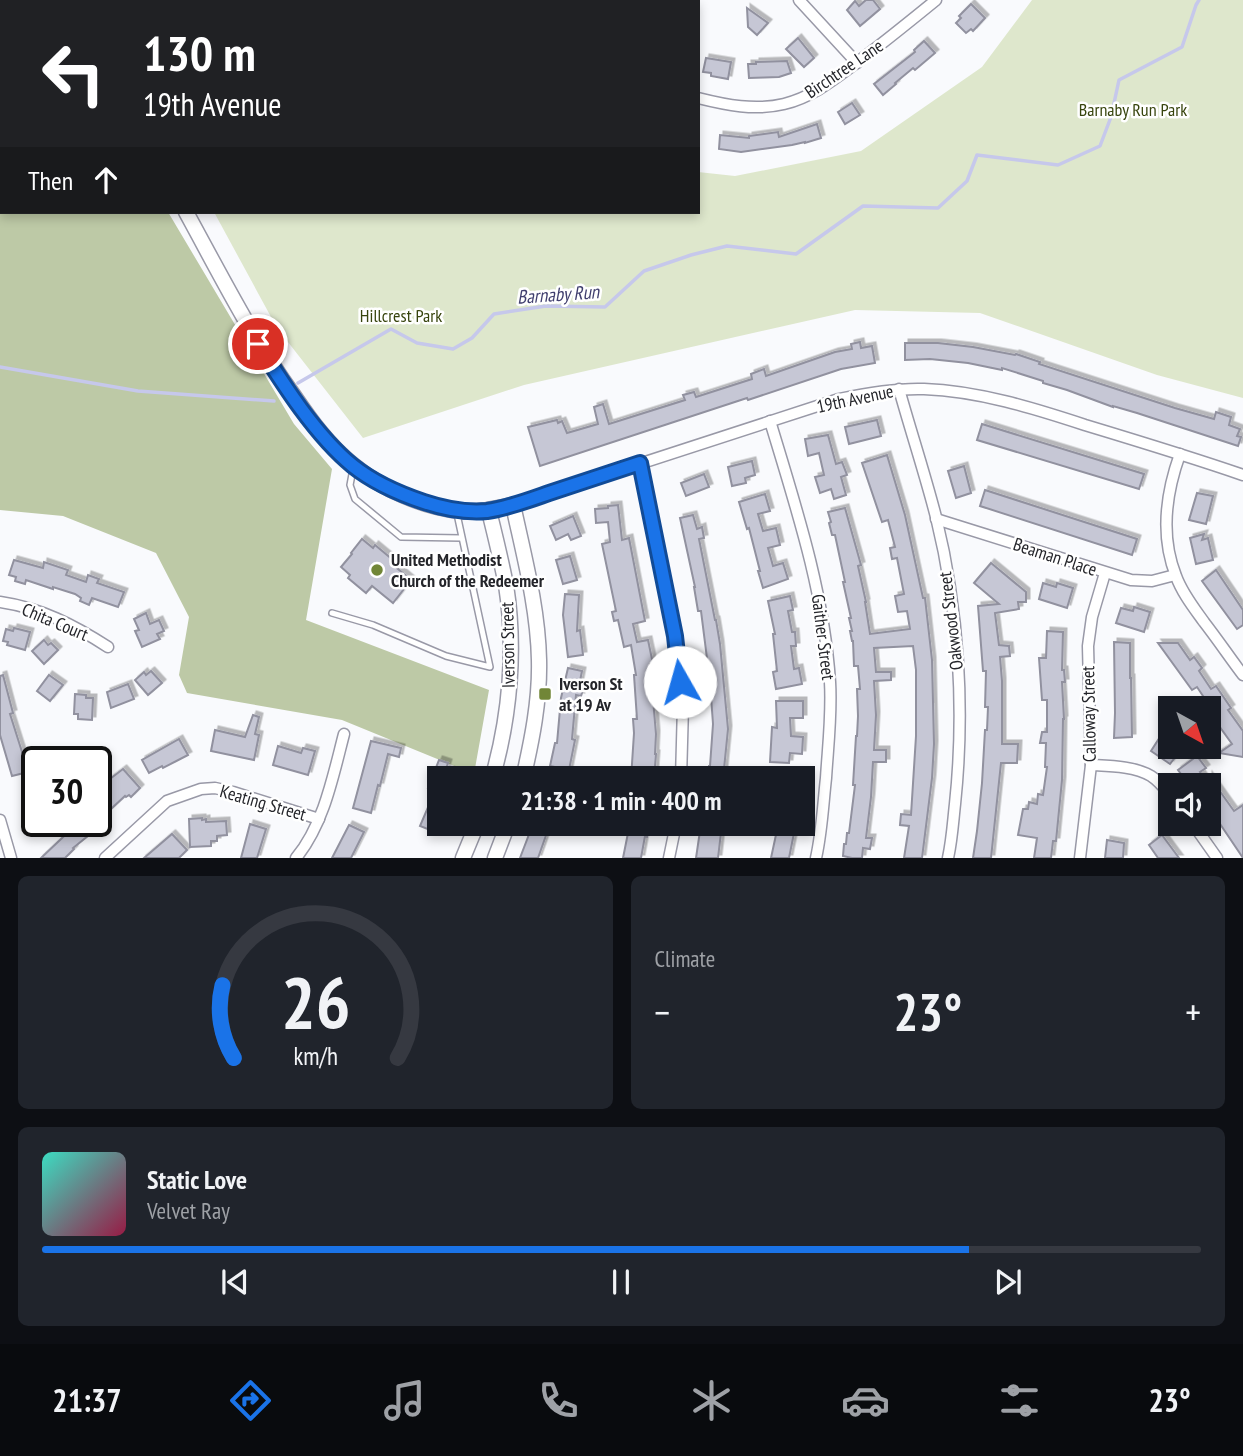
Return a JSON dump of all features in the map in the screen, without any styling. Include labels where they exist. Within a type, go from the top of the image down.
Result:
[{"type":"main road","points":[[187,214],[273,367],[312,422],[353,466],[405,496],[435,506],[489,511],[513,505]]},
{"type":"main road","name":"Iverson Street","points":[[513,505],[532,596],[539,660],[535,719],[526,766]]},
{"type":"main road","name":"Iverson Street","points":[[489,511],[506,586],[510,658],[509,700],[495,766]]},
{"type":"main road","points":[[463,858],[472,836]]},
{"type":"main road","points":[[495,858],[503,836]]},
{"type":"street","points":[[799,0],[857,63]]},
{"type":"street","name":"Birchtree Lane","points":[[700,98],[743,107],[782,105],[813,94],[936,0]]},
{"type":"street","name":"19th Avenue","points":[[513,505],[839,399],[898,389],[951,391],[996,399],[1243,475]]},
{"type":"street","name":"Oakwood Street","points":[[898,389],[936,519],[953,605],[960,736],[948,858]]},
{"type":"street","name":"Gaither Street","points":[[770,421],[812,564],[830,682],[829,734],[816,858]]},
{"type":"street","points":[[1180,454],[1166,508],[1167,536],[1175,575],[1195,611],[1243,675]]},
{"type":"street","points":[[640,463],[675,636],[683,706],[681,766]]},
{"type":"street","name":"Beaman Place","points":[[936,519],[1105,573],[1143,582],[1175,575]]},
{"type":"street","name":"Calloway Street","points":[[1080,858],[1091,765],[1088,646],[1092,617],[1105,573]]},
{"type":"street","name":"Chita Court","points":[[0,602],[45,613],[80,629],[108,647]]},
{"type":"street","points":[[296,858],[307,845],[319,819],[344,734]]},
{"type":"street","points":[[1091,765],[1145,773],[1158,781]]},
{"type":"street","name":"Keating Street","points":[[105,858],[167,801],[194,790],[215,788],[233,792],[319,819]]},
{"type":"street","points":[[0,820],[11,858]]},
{"type":"street","points":[[669,858],[674,836]]},
{"type":"street","points":[[1201,836],[1217,858]]},
{"type":"lane","points":[[353,466],[351,485],[355,499],[401,537],[461,538]]},
{"type":"lane","points":[[332,612],[373,625],[446,656],[490,667],[456,510]]},
{"type":"green space","name":"Hillcrest Park","points":[[1032,0],[1243,0],[1243,398],[1157,375],[980,313],[855,310],[524,385],[363,438],[277,328],[215,214],[700,214],[700,172],[735,176],[861,151],[982,67]]},
{"type":"green space","points":[[0,214],[169,214],[294,424],[332,469],[306,620],[489,690],[475,766],[454,766],[342,720],[187,693],[179,675],[189,617],[156,553],[63,516],[0,510]]},
{"type":"building","points":[[866,0],[873,0],[880,9],[860,26],[847,10],[855,1],[859,6]]},
{"type":"building","points":[[971,4],[985,18],[973,31],[971,29],[966,33],[956,23]]},
{"type":"building","points":[[747,8],[768,23],[757,35],[748,27]]},
{"type":"building","points":[[798,38],[814,58],[804,67],[786,49]]},
{"type":"building","points":[[924,41],[935,53],[915,70],[913,68],[883,95],[874,84],[915,52]]},
{"type":"building","points":[[706,58],[731,62],[728,79],[703,72]]},
{"type":"building","points":[[787,61],[791,73],[779,77],[749,78],[748,64]]},
{"type":"building","points":[[852,103],[860,115],[845,124],[838,112]]},
{"type":"building","points":[[817,124],[821,138],[805,143],[741,152],[719,149],[720,135],[749,138],[778,132],[779,137]]},
{"type":"building","points":[[860,342],[861,348],[872,346],[875,363],[841,369],[540,466],[528,427],[557,420],[558,423],[562,421],[567,433],[598,424],[594,407],[603,404],[609,424],[685,400],[683,395],[694,392],[696,397],[752,379],[751,374],[764,369],[766,376],[835,352],[852,349],[851,344]]},
{"type":"building","points":[[905,343],[938,343],[1016,354],[1175,408],[1214,419],[1216,412],[1231,417],[1229,425],[1240,429],[1237,436],[1241,437],[1238,446],[1113,407],[1002,368],[930,359],[905,360]]},
{"type":"building","points":[[877,420],[881,436],[849,444],[845,427]]},
{"type":"building","points":[[982,424],[1144,474],[1139,489],[977,440]]},
{"type":"building","points":[[828,435],[836,464],[842,462],[847,475],[841,477],[846,495],[834,499],[831,489],[820,493],[815,477],[824,475],[819,453],[808,456],[805,439]]},
{"type":"building","points":[[887,455],[925,598],[932,660],[932,778],[922,858],[904,858],[909,826],[900,825],[901,814],[911,815],[916,736],[916,670],[913,646],[874,648],[876,672],[891,672],[891,680],[874,681],[874,750],[886,750],[886,762],[873,762],[866,838],[872,838],[870,849],[863,848],[862,858],[852,858],[843,856],[855,785],[857,689],[860,689],[858,666],[854,666],[851,618],[845,582],[828,512],[845,508],[861,565],[858,566],[870,634],[910,629],[907,611],[898,612],[895,596],[904,594],[897,558],[892,559],[890,548],[895,547],[888,520],[882,522],[862,463]]},
{"type":"building","points":[[752,461],[755,475],[745,478],[746,483],[732,486],[728,467]]},
{"type":"building","points":[[964,466],[971,493],[956,498],[948,471]]},
{"type":"building","points":[[704,474],[709,487],[686,496],[681,483]]},
{"type":"building","points":[[985,490],[1137,539],[1132,555],[980,506]]},
{"type":"building","points":[[1197,493],[1213,496],[1206,524],[1189,520]]},
{"type":"building","points":[[765,494],[770,511],[758,514],[763,531],[776,528],[780,545],[768,548],[773,566],[783,563],[788,579],[763,588],[749,528],[747,529],[739,502]]},
{"type":"building","points":[[618,505],[622,540],[629,538],[645,621],[633,624],[637,642],[648,640],[653,664],[650,664],[655,699],[655,766],[632,766],[633,719],[637,719],[636,675],[631,645],[624,647],[618,620],[614,621],[612,612],[616,611],[602,544],[610,542],[608,522],[596,523],[595,509]]},
{"type":"building","points":[[693,515],[697,529],[702,527],[704,538],[699,539],[720,644],[728,729],[724,766],[710,766],[713,724],[710,682],[701,611],[698,611],[680,518]]},
{"type":"building","points":[[573,516],[581,536],[571,540],[568,534],[556,540],[550,526]]},
{"type":"building","points":[[1204,534],[1202,540],[1208,538],[1213,560],[1196,564],[1190,538]]},
{"type":"building","name":"United Methodist Church of the Redeemer","points":[[362,539],[373,548],[375,545],[393,560],[391,563],[411,580],[393,603],[372,586],[366,593],[348,578],[350,575],[341,567]]},
{"type":"building","points":[[570,556],[577,580],[563,584],[556,560]]},
{"type":"building","points":[[14,560],[43,568],[44,562],[68,570],[66,575],[86,582],[88,575],[99,579],[97,583],[124,592],[118,607],[92,598],[89,605],[80,601],[81,598],[75,594],[26,580],[25,584],[15,581],[16,577],[9,575]]},
{"type":"building","points":[[991,563],[1026,592],[1026,602],[1018,602],[1019,609],[995,613],[999,645],[1009,646],[1010,656],[1000,657],[1002,744],[1018,744],[1017,763],[1001,763],[991,858],[973,858],[988,707],[985,707],[986,671],[983,671],[978,606],[999,604],[974,583]]},
{"type":"building","points":[[1216,570],[1243,610],[1243,625],[1237,629],[1202,581]]},
{"type":"building","points":[[1043,583],[1056,587],[1057,583],[1073,588],[1067,608],[1039,599]]},
{"type":"building","points":[[565,594],[579,595],[577,631],[580,630],[583,655],[568,657],[563,615]]},
{"type":"building","points":[[790,596],[793,610],[788,611],[792,632],[795,632],[796,646],[791,646],[794,669],[799,668],[802,684],[776,689],[773,672],[777,671],[775,634],[768,601]]},
{"type":"building","points":[[1134,607],[1150,612],[1144,632],[1116,623],[1121,608],[1133,611]]},
{"type":"building","points":[[146,613],[150,624],[159,620],[164,631],[157,634],[160,639],[142,647],[135,631],[139,630],[134,619]]},
{"type":"building","points":[[14,628],[30,632],[25,650],[7,645],[8,642],[3,641],[6,629],[13,631]]},
{"type":"building","points":[[1047,631],[1063,632],[1062,670],[1065,682],[1062,682],[1062,780],[1056,841],[1053,841],[1051,858],[1034,858],[1037,838],[1018,835],[1023,809],[1028,809],[1029,802],[1037,804],[1038,794],[1043,795],[1047,767],[1046,743],[1040,743],[1042,732],[1047,732],[1047,700],[1042,700],[1039,658],[1046,658]]},
{"type":"building","points":[[44,640],[58,650],[44,664],[32,651]]},
{"type":"building","points":[[1114,642],[1130,643],[1132,737],[1114,738]]},
{"type":"building","points":[[1158,643],[1178,643],[1190,660],[1194,657],[1202,668],[1199,671],[1211,689],[1216,686],[1231,708],[1228,710],[1243,731],[1243,757],[1222,754],[1232,744],[1222,730],[1222,696],[1203,696],[1197,687],[1192,690]]},
{"type":"building","points":[[568,668],[582,671],[579,686],[584,687],[581,696],[576,695],[572,739],[575,740],[570,766],[550,766],[557,743],[561,698]]},
{"type":"building","points":[[151,671],[162,683],[148,695],[135,680],[144,672],[146,675]]},
{"type":"building","points":[[3,675],[13,713],[10,714],[21,749],[21,774],[12,776],[0,735],[0,676]]},
{"type":"building","points":[[49,675],[63,685],[50,701],[37,691]]},
{"type":"building","points":[[128,684],[134,699],[111,708],[107,692]]},
{"type":"building","points":[[75,694],[93,698],[92,720],[78,719],[78,714],[74,714]]},
{"type":"building","points":[[776,701],[803,701],[803,718],[790,718],[791,736],[803,737],[802,754],[790,753],[789,763],[770,762],[772,727],[777,728]]},
{"type":"building","points":[[253,715],[259,717],[254,760],[211,751],[215,730],[245,737]]},
{"type":"building","points":[[179,739],[188,755],[149,773],[142,760]]},
{"type":"building","points":[[1158,740],[1158,756],[1151,751]]},
{"type":"building","points":[[371,741],[401,748],[399,757],[388,754],[371,813],[353,808]]},
{"type":"building","points":[[278,746],[301,753],[303,748],[315,751],[308,775],[273,765]]},
{"type":"building","points":[[439,760],[448,763],[447,766],[437,766]]},
{"type":"building","points":[[1192,760],[1200,760],[1206,768],[1201,773],[1180,773],[1178,770]]},
{"type":"building","points":[[123,769],[140,788],[131,797],[125,796],[112,808],[112,777]]},
{"type":"building","points":[[1221,793],[1234,811],[1243,805],[1243,858],[1221,825]]},
{"type":"building","points":[[427,810],[427,829],[420,826]]},
{"type":"building","points":[[189,819],[206,819],[206,822],[226,821],[227,835],[217,836],[217,841],[211,841],[211,846],[190,847]]},
{"type":"building","points":[[250,824],[266,829],[257,858],[241,858]]},
{"type":"building","points":[[349,825],[364,832],[351,858],[332,858]]},
{"type":"building","points":[[172,834],[187,850],[179,858],[144,858]]},
{"type":"building","points":[[528,836],[546,836],[538,858],[520,858]]},
{"type":"building","points":[[627,836],[645,836],[641,858],[623,858]]},
{"type":"building","points":[[699,836],[721,836],[718,858],[696,858]]},
{"type":"building","points":[[776,836],[793,836],[789,858],[771,858]]},
{"type":"building","points":[[1163,836],[1179,858],[1158,858],[1149,845]]},
{"type":"building","points":[[63,837],[87,837],[65,858],[41,858]]},
{"type":"building","points":[[1107,840],[1124,843],[1123,858],[1105,858]]},
{"type":"waterway","name":"Barnaby Run","points":[[298,383],[391,329],[417,343],[453,349],[472,338],[494,314],[546,306],[605,307],[644,271],[691,255],[727,246],[796,254],[863,206],[938,208],[967,181],[977,155],[1058,165],[1100,146],[1111,117],[1119,80],[1182,47],[1199,0]]},
{"type":"waterway","name":"Barnaby Run","points":[[0,367],[138,391],[274,401]]},
{"type":"place","name":"United Methodist Church of the Redeemer","points":[[377,570]]},
{"type":"place","name":"Iverson St at 19 Av","points":[[545,694]]},
{"type":"route","points":[[258,344],[312,422],[353,466],[405,496],[435,506],[461,511],[489,511],[640,463],[675,636],[680,682]]},
{"type":"park label","name":"Barnaby Run Park","points":[[1133,110]]}]
